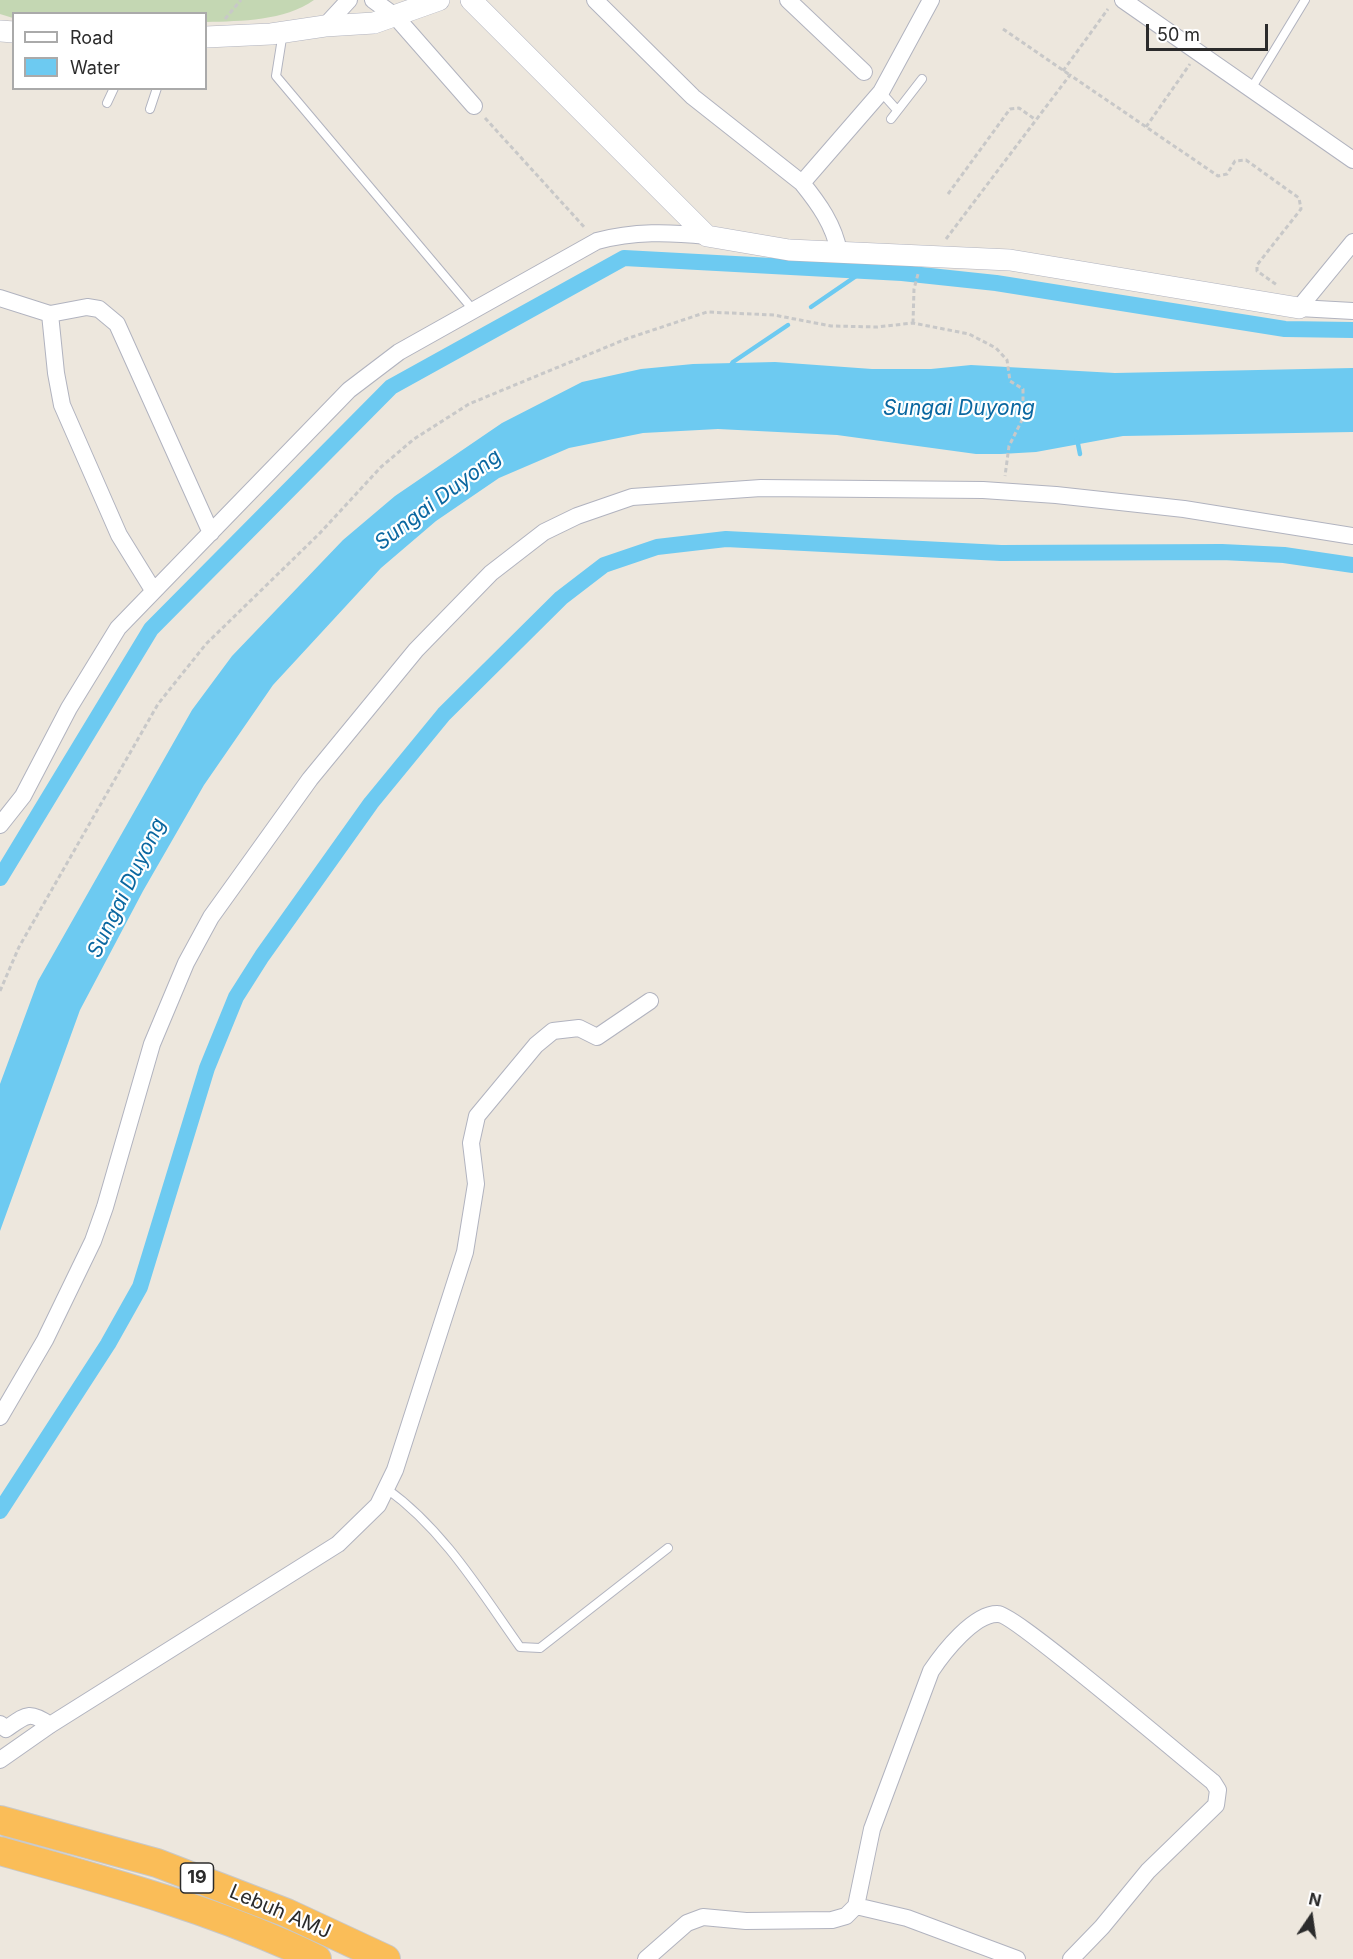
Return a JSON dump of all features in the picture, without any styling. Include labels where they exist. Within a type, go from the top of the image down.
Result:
[{"type":"highway","name":"Lebuh AMJ","points":[[0,1820],[157,1863],[287,1913],[386,1959]]},
{"type":"highway","name":"Lebuh AMJ","points":[[0,1851],[146,1892],[279,1940],[318,1959]]},
{"type":"street","points":[[324,26],[349,0]]},
{"type":"street","points":[[373,0],[395,16],[474,106]]},
{"type":"street","points":[[207,37],[374,23],[439,0]]},
{"type":"street","points":[[471,0],[706,236]]},
{"type":"street","points":[[594,0],[693,97],[802,183],[821,206],[836,237],[839,252]]},
{"type":"street","points":[[788,0],[864,72]]},
{"type":"street","points":[[802,183],[881,92],[931,0]]},
{"type":"street","points":[[1123,0],[1353,160]]},
{"type":"street","points":[[0,825],[23,796],[100,653],[129,615],[349,390],[399,352],[475,312],[597,241],[658,232],[706,236],[789,250],[1010,260],[1271,306],[1353,311]]},
{"type":"street","points":[[1299,308],[1353,242]]},
{"type":"street","points":[[0,298],[50,314],[87,307],[99,309],[117,324],[211,533]]},
{"type":"street","points":[[50,314],[62,405],[119,535],[153,590]]},
{"type":"street","points":[[0,1417],[45,1340],[93,1241],[152,1044],[186,963],[211,917],[310,779],[416,650],[491,573],[544,532],[577,516],[632,497],[761,488],[1004,492],[1184,509],[1353,536]]},
{"type":"street","points":[[0,1760],[50,1725],[338,1544],[368,1517],[387,1489],[465,1252],[476,1184],[471,1143],[477,1116],[536,1045],[553,1031],[579,1028],[597,1037],[651,1001]]},
{"type":"street","points":[[646,1959],[687,1923],[703,1917],[746,1921],[832,1920],[846,1916],[856,1906],[872,1829],[931,1671],[944,1651],[980,1619],[989,1615],[1006,1615],[1213,1782],[1218,1790],[1216,1805],[1148,1870],[1102,1927],[1071,1959]]},
{"type":"street","points":[[0,1724],[6,1729],[26,1715],[32,1715],[50,1725]]},
{"type":"street","points":[[856,1906],[907,1918],[1017,1959]]},
{"type":"lane","points":[[1251,89],[1305,0]]},
{"type":"lane","points":[[283,32],[276,76],[475,312]]},
{"type":"lane","points":[[891,119],[922,79]]},
{"type":"lane","points":[[107,103],[113,90]]},
{"type":"lane","points":[[150,109],[156,90]]},
{"type":"lane","points":[[881,92],[897,110]]},
{"type":"lane","points":[[387,1489],[417,1514],[459,1562],[520,1647],[540,1648],[668,1548]]},
{"type":"path","points":[[1063,71],[1108,9]]},
{"type":"path","points":[[1003,29],[1218,176],[1227,174],[1235,161],[1246,160],[1299,198],[1301,209],[1257,265],[1257,272],[1282,290],[1271,306]]},
{"type":"path","points":[[1146,127],[1198,53]]},
{"type":"path","points":[[934,255],[1070,75]]},
{"type":"path","points":[[474,106],[597,241]]},
{"type":"path","points":[[948,194],[1010,109],[1019,108],[1036,120]]},
{"type":"path","points":[[913,323],[914,289]]},
{"type":"path","points":[[0,991],[20,947],[158,704],[206,644],[319,534],[381,467],[414,439],[470,404],[626,339],[707,312],[774,315],[831,326],[877,327],[913,323],[969,334],[996,348],[1007,360],[1010,381],[1023,389],[1023,418],[1010,446],[1004,492]]},
{"type":"green space","points":[[0,0],[314,0],[276,16],[207,22],[207,12],[12,12],[12,18],[0,14]]},
{"type":"water","name":"Sungai Duyong","points":[[775,362],[872,369],[931,369],[971,365],[1115,373],[1353,368],[1353,432],[1123,436],[1036,452],[1001,454],[976,454],[837,435],[718,429],[643,433],[569,448],[499,478],[436,521],[381,568],[273,685],[204,785],[143,891],[80,1010],[0,1231],[0,1084],[38,981],[192,710],[232,656],[343,540],[395,496],[502,423],[582,382],[641,369],[693,364]]},
{"type":"waterway","points":[[0,878],[151,629],[391,387],[624,258],[902,273],[996,283],[1285,329],[1353,330]]},
{"type":"waterway","points":[[811,307],[865,270]]},
{"type":"waterway","points":[[730,367],[733,362],[788,325]]},
{"type":"waterway","points":[[1077,439],[1080,454]]},
{"type":"waterway","points":[[0,1511],[108,1344],[140,1287],[207,1068],[236,997],[262,956],[371,803],[444,714],[561,598],[604,565],[657,547],[726,539],[1001,553],[1222,552],[1284,555],[1353,565]]}]
